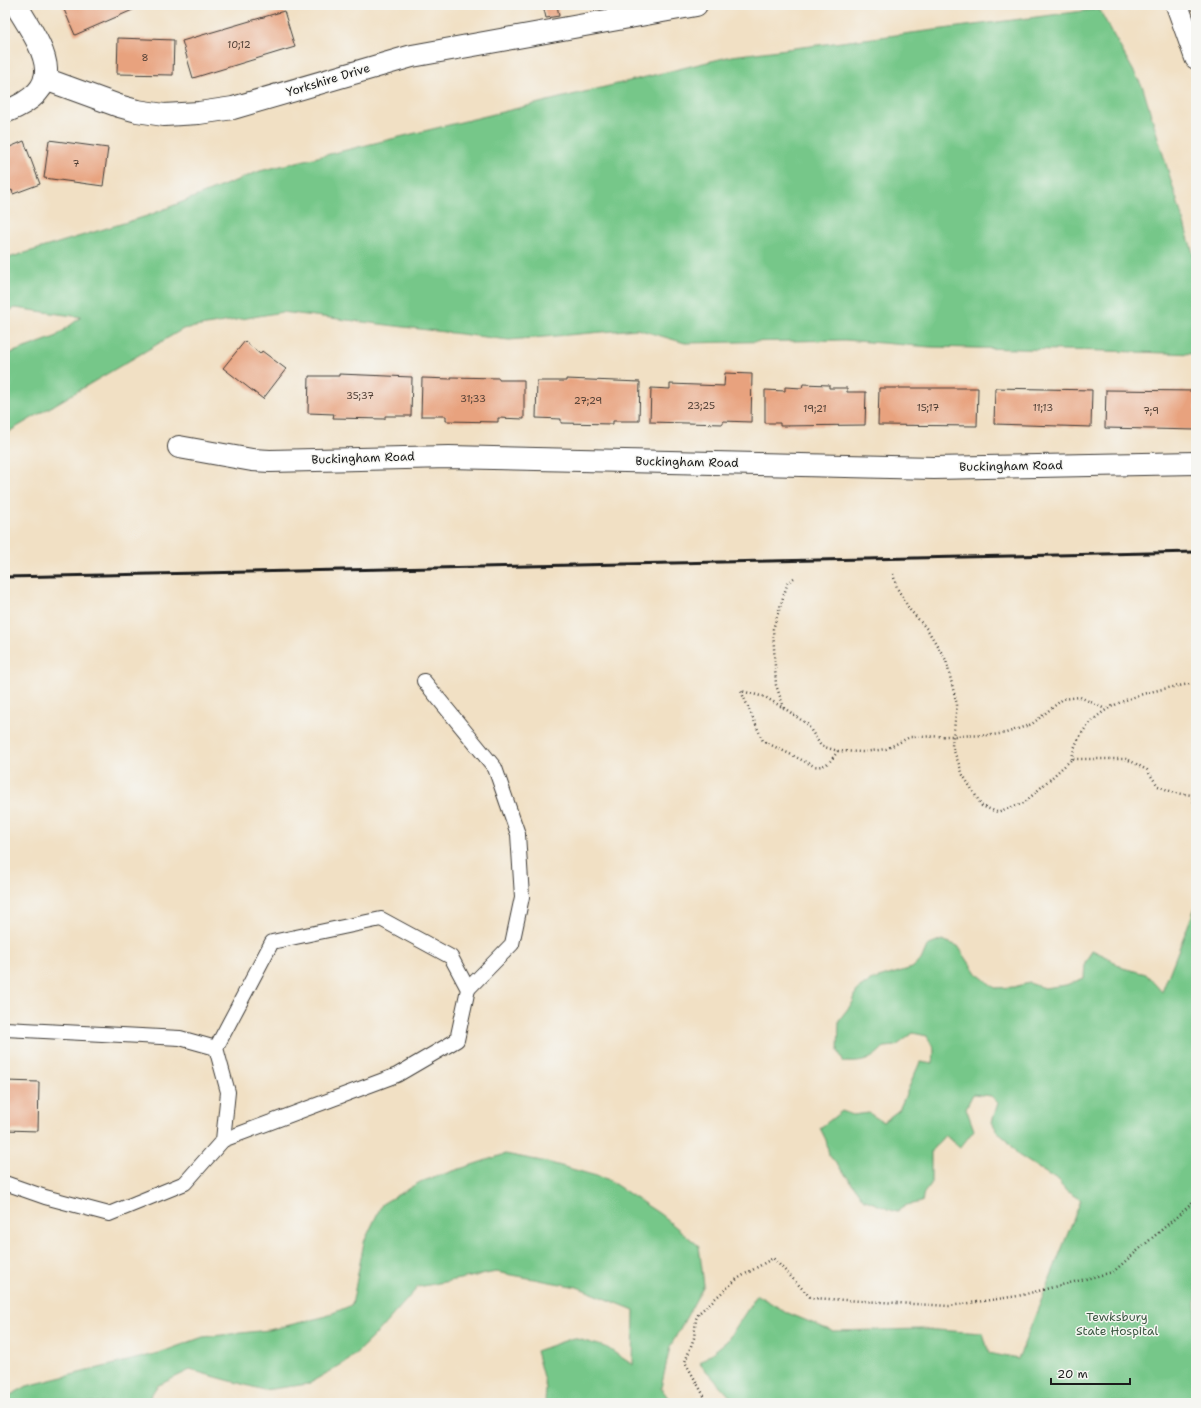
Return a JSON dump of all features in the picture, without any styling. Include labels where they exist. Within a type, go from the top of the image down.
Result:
[{"type":"street","points":[[5,112],[24,105],[32,99],[41,88],[45,79],[46,64],[43,50],[16,5]]},
{"type":"street","name":"Yorkshire Drive","points":[[45,79],[137,111],[164,115],[193,114],[233,108],[412,56],[696,5]]},
{"type":"street","points":[[1177,5],[1196,58]]},
{"type":"street","name":"Buckingham Road","points":[[178,447],[252,460],[266,461],[448,456],[934,468],[1196,463]]},
{"type":"lane","points":[[5,1183],[46,1197],[109,1214],[185,1183],[223,1140],[397,1075],[457,1040],[468,989],[512,944],[522,897],[518,834],[495,768],[424,681]]},
{"type":"lane","points":[[223,1140],[228,1092],[216,1048],[272,942],[381,919],[451,957],[468,989]]},
{"type":"lane","points":[[5,1029],[180,1038],[216,1048]]},
{"type":"path","points":[[893,574],[897,588],[910,610],[927,630],[946,660],[957,705],[952,746],[963,775],[982,806],[997,812],[1024,803],[1072,760],[1076,742],[1085,728],[1106,708],[1145,694],[1196,683]]},
{"type":"path","points":[[784,708],[776,685],[773,629],[788,582],[794,578]]},
{"type":"path","points":[[838,751],[829,764],[822,767],[814,766],[763,741],[741,691],[765,697],[784,708],[807,724],[821,746],[838,751],[864,752],[886,749],[910,737],[999,734],[1032,724],[1063,699],[1080,697],[1106,708]]},
{"type":"path","points":[[1072,760],[1128,759],[1147,770],[1158,786],[1175,793],[1192,795]]},
{"type":"path","points":[[1192,795],[1196,791]]},
{"type":"path","points":[[1192,795],[1196,810]]},
{"type":"path","points":[[708,1403],[685,1362],[694,1338],[696,1319],[699,1313],[737,1279],[773,1258],[811,1298],[949,1306],[1018,1296],[1113,1272],[1196,1200]]},
{"type":"green space","points":[[1099,9],[1143,88],[1196,263],[1196,354],[930,347],[845,340],[685,343],[637,329],[509,340],[282,312],[183,329],[5,434],[5,355],[55,337],[81,317],[15,308],[5,313],[5,259],[147,216],[260,171],[732,56]]},
{"type":"green space","name":"Tewksbury State Hospital","points":[[1196,905],[1196,1403],[736,1403],[699,1363],[727,1341],[757,1295],[788,1313],[832,1331],[921,1329],[983,1333],[989,1353],[1018,1359],[1081,1200],[1066,1191],[1060,1182],[1018,1155],[1007,1139],[997,1131],[992,1122],[998,1103],[991,1096],[973,1094],[966,1108],[974,1130],[960,1148],[945,1135],[931,1151],[931,1184],[924,1193],[922,1202],[907,1205],[896,1212],[863,1199],[829,1155],[826,1140],[820,1128],[842,1111],[853,1115],[869,1113],[883,1122],[899,1110],[920,1062],[933,1064],[934,1050],[927,1036],[913,1033],[896,1046],[884,1047],[875,1055],[866,1060],[844,1062],[838,1051],[839,1020],[853,1002],[857,990],[872,980],[912,968],[921,960],[927,946],[942,940],[958,946],[976,973],[995,988],[1014,987],[1029,983],[1044,988],[1066,985],[1084,978],[1085,963],[1092,950],[1107,957],[1123,968],[1146,974],[1162,992]]},
{"type":"green space","points":[[505,1154],[547,1162],[607,1179],[660,1214],[699,1246],[704,1285],[670,1347],[661,1388],[672,1403],[545,1403],[546,1388],[536,1351],[573,1338],[606,1347],[633,1365],[634,1310],[577,1287],[496,1272],[418,1287],[377,1333],[349,1360],[308,1384],[264,1390],[190,1370],[157,1386],[146,1403],[5,1403],[5,1398],[27,1386],[159,1353],[203,1337],[269,1330],[323,1317],[352,1305],[364,1242],[382,1204],[420,1182]]},
{"type":"building","points":[[62,5],[144,5],[75,35]]},
{"type":"building","points":[[543,5],[557,5],[559,16],[546,18]]},
{"type":"building","points":[[284,11],[295,47],[193,78],[182,41]]},
{"type":"building","points":[[118,38],[174,40],[173,75],[117,74]]},
{"type":"building","points":[[49,140],[108,148],[103,186],[44,178]]},
{"type":"building","points":[[24,141],[40,184],[13,194],[12,190],[5,193],[5,149]]},
{"type":"building","points":[[245,341],[260,354],[262,351],[286,369],[263,399],[223,368]]},
{"type":"building","points":[[725,373],[752,374],[751,422],[723,421],[723,424],[650,422],[651,388],[670,389],[670,384],[724,386]]},
{"type":"building","points":[[339,374],[412,377],[411,416],[385,416],[385,419],[333,418],[334,414],[308,413],[309,376],[339,376]]},
{"type":"building","points":[[451,377],[524,380],[524,419],[498,418],[498,422],[446,421],[446,416],[421,416],[422,378],[451,379]]},
{"type":"building","points":[[566,379],[640,382],[639,421],[613,421],[613,424],[561,423],[561,419],[536,418],[537,381],[566,381]]},
{"type":"building","points":[[803,384],[829,385],[829,388],[847,388],[847,392],[866,392],[865,425],[780,426],[780,423],[765,423],[765,390],[785,391],[785,387],[802,388]]},
{"type":"building","points":[[879,388],[978,388],[977,426],[878,425]]},
{"type":"building","points":[[995,388],[1092,390],[1091,427],[994,424]]},
{"type":"building","points":[[1106,390],[1196,391],[1196,430],[1105,428]]},
{"type":"building","points":[[5,1081],[39,1082],[38,1131],[5,1130]]},
{"type":"railway","points":[[5,577],[1196,552]]}]
